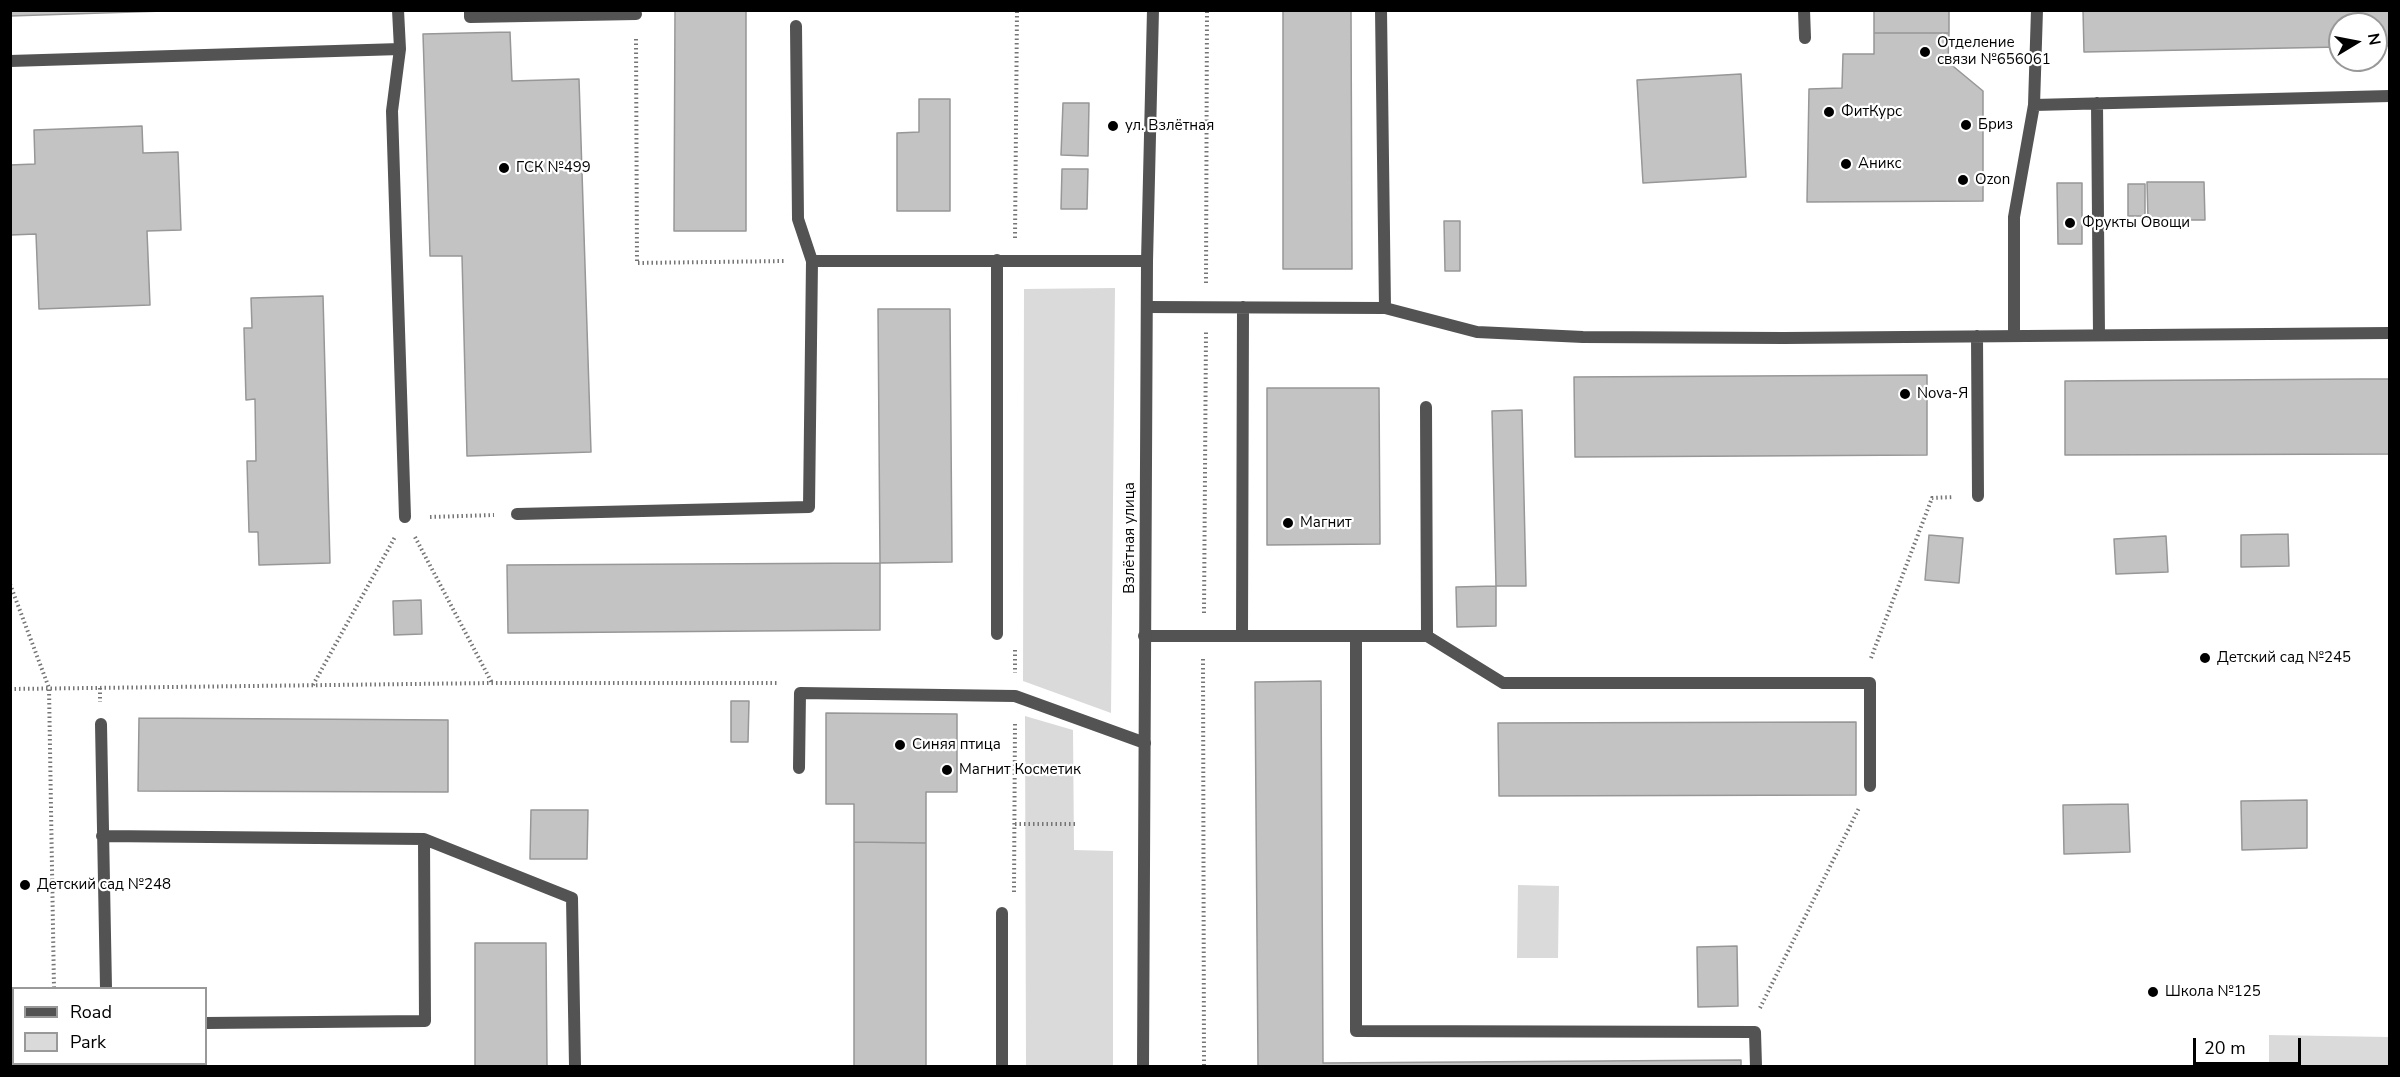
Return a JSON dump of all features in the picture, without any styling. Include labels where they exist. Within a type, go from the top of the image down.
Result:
[{"type":"street","points":[[398,10],[400,49],[392,111],[405,518]]},
{"type":"street","points":[[470,10],[470,16],[636,14]]},
{"type":"street","name":"Взлётная улица","points":[[1143,1066],[1147,307],[1153,10]]},
{"type":"street","points":[[1382,10],[1385,308]]},
{"type":"street","points":[[1804,10],[1805,38]]},
{"type":"street","points":[[2014,336],[2014,218],[2034,105],[2037,10]]},
{"type":"street","points":[[517,514],[809,507],[812,261],[798,219],[796,26]]},
{"type":"street","points":[[10,61],[400,49]]},
{"type":"street","points":[[2034,105],[2390,96]]},
{"type":"street","points":[[2097,103],[2099,335]]},
{"type":"street","points":[[997,634],[998,260]]},
{"type":"street","points":[[812,261],[1148,261]]},
{"type":"street","points":[[1147,307],[1385,308],[1477,332],[1582,337],[1784,338],[2390,333]]},
{"type":"street","points":[[1242,636],[1243,307]]},
{"type":"street","points":[[1977,336],[1978,496]]},
{"type":"street","points":[[1426,407],[1427,636]]},
{"type":"street","points":[[1144,636],[1427,636],[1503,683],[1870,683],[1870,786]]},
{"type":"street","points":[[1356,636],[1356,1031],[1755,1032],[1756,1066]]},
{"type":"street","points":[[799,768],[800,693],[1016,696],[1145,742]]},
{"type":"street","points":[[101,724],[106,987]]},
{"type":"street","points":[[102,836],[424,838],[573,898],[575,1066]]},
{"type":"street","points":[[207,1023],[425,1021],[424,838]]},
{"type":"street","points":[[1002,913],[1002,1066]]},
{"type":"path","points":[[1204,1066],[1203,636],[1207,10]]},
{"type":"path","points":[[636,14],[637,263],[812,261]]},
{"type":"path","points":[[1870,683],[1871,660],[1932,498],[1978,496]]},
{"type":"path","points":[[405,518],[517,514]]},
{"type":"path","points":[[405,518],[492,683]]},
{"type":"path","points":[[312,685],[405,518]]},
{"type":"path","points":[[10,584],[49,688],[54,987]]},
{"type":"path","points":[[10,689],[492,683],[788,683],[800,693]]},
{"type":"path","points":[[1755,1032],[1756,1017],[1870,786]]},
{"type":"path","points":[[1015,824],[1076,824]]},
{"type":"green space","points":[[1115,288],[1111,713],[1023,681],[1024,289]]},
{"type":"green space","points":[[1025,716],[1073,730],[1074,850],[1113,851],[1113,1066],[1026,1066]]},
{"type":"green space","points":[[1518,885],[1559,886],[1558,958],[1517,958]]},
{"type":"green space","points":[[2269,1035],[2389,1037],[2389,1066],[2269,1066]]},
{"type":"building","points":[[10,10],[195,10],[10,16]]},
{"type":"building","points":[[675,10],[746,10],[746,231],[674,231]]},
{"type":"building","points":[[1283,10],[1351,10],[1352,269],[1283,269]]},
{"type":"building","points":[[1874,10],[1949,10],[1949,33],[1874,33]]},
{"type":"building","points":[[2083,10],[2390,10],[2390,46],[2388,46],[2388,12],[2328,12],[2328,47],[2084,52]]},
{"type":"building","name":"ГСК №499","points":[[510,32],[512,81],[579,79],[591,452],[467,456],[462,256],[430,256],[423,34]]},
{"type":"building","points":[[1874,33],[1949,33],[1948,62],[1983,91],[1983,201],[1807,202],[1809,89],[1842,88],[1843,54],[1874,54]]},
{"type":"building","points":[[1741,74],[1746,177],[1643,183],[1637,80]]},
{"type":"building","points":[[919,99],[950,99],[950,211],[897,211],[897,133],[919,132]]},
{"type":"building","points":[[1063,103],[1089,103],[1088,156],[1061,155]]},
{"type":"building","points":[[142,126],[143,153],[178,152],[181,230],[147,231],[150,305],[39,309],[36,234],[10,235],[10,165],[35,164],[34,130]]},
{"type":"building","points":[[1062,169],[1088,169],[1087,209],[1061,209]]},
{"type":"building","points":[[2147,182],[2204,182],[2205,220],[2148,220]]},
{"type":"building","points":[[2057,183],[2082,183],[2082,244],[2058,244]]},
{"type":"building","points":[[2128,184],[2145,184],[2145,216],[2128,216]]},
{"type":"building","points":[[1444,221],[1460,221],[1460,271],[1445,271]]},
{"type":"building","points":[[323,296],[330,563],[259,565],[258,532],[249,532],[247,461],[256,461],[255,399],[246,400],[244,328],[252,328],[251,298]]},
{"type":"building","points":[[878,309],[950,309],[952,562],[880,563]]},
{"type":"building","points":[[1927,375],[1927,455],[1575,457],[1574,377]]},
{"type":"building","points":[[2390,379],[2390,454],[2065,455],[2065,381]]},
{"type":"building","points":[[1267,388],[1379,388],[1380,544],[1267,545]]},
{"type":"building","points":[[1522,410],[1526,586],[1496,586],[1492,411]]},
{"type":"building","points":[[2288,534],[2289,566],[2241,567],[2241,535]]},
{"type":"building","points":[[1929,535],[1963,538],[1959,583],[1925,580]]},
{"type":"building","points":[[2166,536],[2168,572],[2116,574],[2114,539]]},
{"type":"building","points":[[880,563],[880,630],[508,633],[507,565]]},
{"type":"building","points":[[1496,586],[1496,626],[1457,627],[1456,587]]},
{"type":"building","points":[[421,600],[422,634],[394,635],[393,601]]},
{"type":"building","points":[[1321,681],[1323,1063],[1741,1060],[1741,1066],[1258,1066],[1255,682]]},
{"type":"building","points":[[731,701],[749,701],[748,742],[731,742]]},
{"type":"building","points":[[826,713],[957,714],[957,792],[926,792],[926,843],[854,842],[854,804],[826,804]]},
{"type":"building","points":[[139,718],[448,720],[448,792],[138,791]]},
{"type":"building","points":[[1856,722],[1856,795],[1499,796],[1498,723]]},
{"type":"building","points":[[2307,800],[2307,848],[2242,850],[2241,801]]},
{"type":"building","points":[[2128,804],[2130,852],[2064,854],[2063,805]]},
{"type":"building","points":[[531,810],[588,810],[587,859],[530,859]]},
{"type":"building","points":[[854,842],[926,843],[926,1066],[854,1066]]},
{"type":"building","points":[[475,943],[546,943],[547,1066],[475,1066]]},
{"type":"building","points":[[1737,946],[1738,1006],[1698,1007],[1697,947]]},
{"type":"place","name":"Отделение связи №656061","points":[[1925,52]]},
{"type":"place","name":"ФитКурс","points":[[1829,112]]},
{"type":"place","name":"Бриз","points":[[1966,125]]},
{"type":"place","name":"ул. Взлётная","points":[[1113,126]]},
{"type":"place","name":"Аникс","points":[[1846,164]]},
{"type":"place","name":"ГСК №499","points":[[504,168]]},
{"type":"place","name":"Ozon","points":[[1963,180]]},
{"type":"place","name":"Фрукты Овощи","points":[[2070,223]]},
{"type":"place","name":"Nova-Я","points":[[1905,394]]},
{"type":"place","name":"Магнит","points":[[1288,523]]},
{"type":"place","name":"Детский сад №245","points":[[2205,658]]},
{"type":"place","name":"Синяя птица","points":[[900,745]]},
{"type":"place","name":"Магнит Косметик","points":[[947,770]]},
{"type":"place","name":"Детский сад №248","points":[[25,885]]},
{"type":"place","name":"Школа №125","points":[[2153,992]]}]
